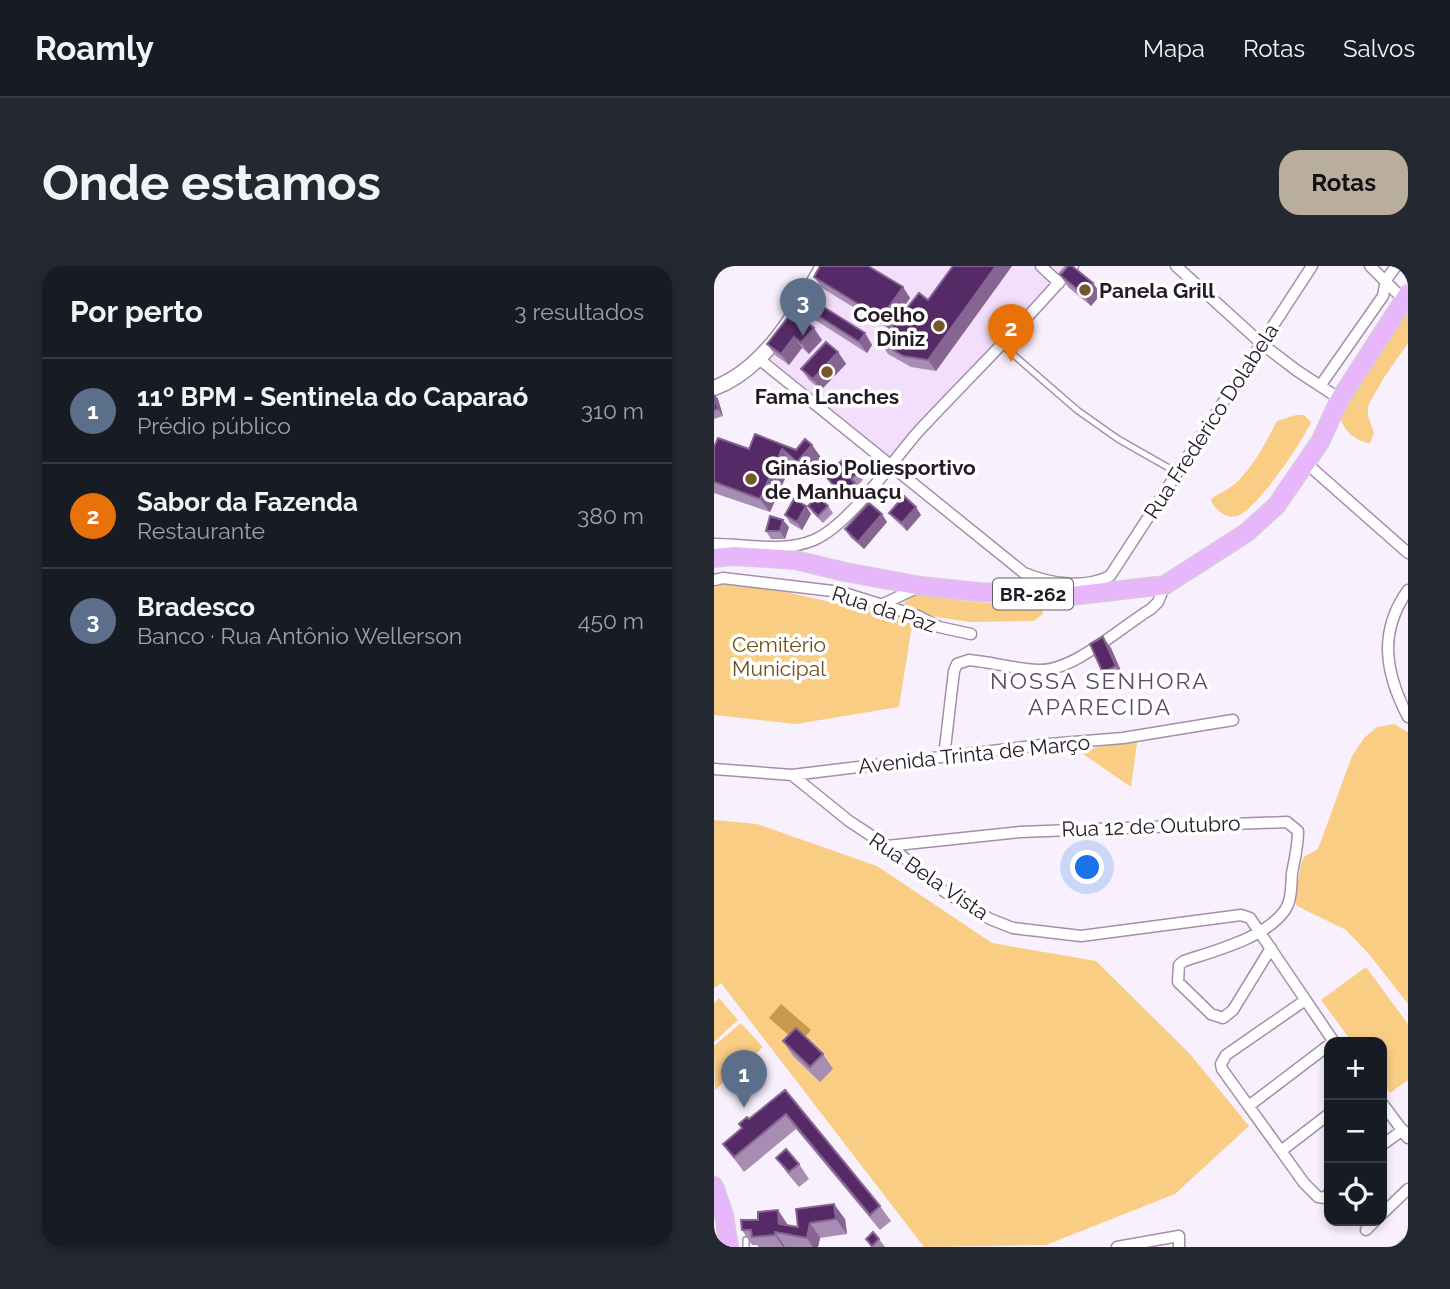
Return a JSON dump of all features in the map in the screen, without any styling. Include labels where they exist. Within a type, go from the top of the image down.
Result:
[{"type":"highway","name":"BR-262","points":[[714,558],[737,550],[920,586],[978,592],[1072,596],[1165,585],[1246,533],[1276,506],[1320,442],[1340,399],[1407,299]]},
{"type":"highway","points":[[714,1186],[724,1215],[740,1245]]},
{"type":"street","points":[[714,388],[740,375],[759,359],[793,315],[822,266]]},
{"type":"street","points":[[1041,266],[1059,283]]},
{"type":"street","points":[[714,544],[737,550],[795,546],[816,539],[852,509],[1073,266]]},
{"type":"street","points":[[1176,266],[1262,344],[1340,399]]},
{"type":"street","name":"Rua Frederico Dolabela","points":[[889,466],[1024,573],[1047,583],[1100,581],[1110,576],[1311,266]]},
{"type":"street","points":[[1370,266],[1407,299]]},
{"type":"street","points":[[1320,386],[1383,296],[1386,280],[1396,266]]},
{"type":"street","points":[[759,359],[889,466]]},
{"type":"street","points":[[1306,463],[1408,552]]},
{"type":"street","points":[[841,592],[845,572]]},
{"type":"street","name":"Rua da Paz","points":[[714,580],[734,579],[841,592],[918,616],[940,627],[971,634]]},
{"type":"street","points":[[944,757],[957,664],[977,660],[1041,670],[1058,667],[1080,657],[1151,609],[1158,602],[1165,585]]},
{"type":"street","points":[[881,605],[920,586]]},
{"type":"street","points":[[1408,590],[1392,619],[1388,636],[1391,679],[1408,717]]},
{"type":"street","name":"Avenida Trinta de Março","points":[[714,769],[792,775],[1049,744],[1123,738],[1233,720]]},
{"type":"street","name":"Rua Bela Vista","points":[[792,775],[849,821],[887,846],[961,903],[1013,928],[1081,936],[1241,915],[1250,918],[1260,932]]},
{"type":"street","name":"Rua 12 de Outubro","points":[[887,846],[1043,831],[1287,822],[1298,831],[1298,847],[1287,905],[1277,919],[1260,932]]},
{"type":"street","points":[[1271,948],[1233,1010],[1223,1018],[1211,1014],[1178,982],[1179,965],[1184,961],[1230,946],[1260,932],[1271,948],[1304,1001],[1328,1037]]},
{"type":"street","points":[[1304,1001],[1226,1055],[1221,1064],[1281,1151],[1318,1197],[1324,1198]]},
{"type":"street","points":[[1250,1105],[1324,1049]]},
{"type":"street","points":[[1387,1109],[1406,1134],[1387,1143]]},
{"type":"street","points":[[1281,1151],[1324,1118]]},
{"type":"street","points":[[1387,1209],[1408,1189]]},
{"type":"street","points":[[1366,1230],[1370,1226]]},
{"type":"street","points":[[1117,1247],[1179,1242]]},
{"type":"street","points":[[1403,1247],[1408,1243]]},
{"type":"lane","points":[[1001,344],[1077,410],[1118,439],[1176,472]]},
{"type":"shaded area","points":[[823,266],[1073,266],[889,466],[759,359]]},
{"type":"shaded area","points":[[781,1004],[811,1030],[799,1044],[769,1018]]},
{"type":"green space","points":[[1402,312],[1408,312],[1408,343],[1368,406],[1368,416],[1374,433],[1370,443],[1365,442],[1346,430],[1340,414]]},
{"type":"green space","points":[[1304,415],[1311,422],[1289,459],[1267,489],[1245,511],[1237,516],[1225,515],[1211,501],[1212,498],[1233,485],[1248,469],[1277,421]]},
{"type":"green space","name":"Cemitério Municipal","points":[[728,583],[757,586],[854,607],[877,608],[913,619],[899,707],[796,724],[714,715],[714,586]]},
{"type":"green space","points":[[916,592],[965,601],[1042,607],[1043,614],[1034,621],[970,622],[931,616],[905,608],[904,603]]},
{"type":"green space","points":[[1394,724],[1408,732],[1408,1004],[1369,954],[1346,930],[1297,906],[1294,900],[1302,861],[1318,849],[1352,756],[1364,738],[1377,727]]},
{"type":"green space","points":[[1138,736],[1131,787],[1080,752]]},
{"type":"green space","points":[[714,820],[757,824],[877,866],[992,943],[1096,961],[1190,1054],[1249,1126],[1175,1194],[1046,1245],[924,1247],[721,983],[714,988]]},
{"type":"green space","points":[[1366,967],[1408,1024],[1408,1080],[1390,1093],[1387,1089],[1387,1037],[1348,1037],[1321,1000]]},
{"type":"green space","points":[[719,998],[738,1020],[714,1042],[714,1003]]},
{"type":"green space","points":[[741,1023],[763,1047],[715,1090],[714,1046]]},
{"type":"building","points":[[820,266],[868,266],[903,287],[881,318],[814,277]]},
{"type":"building","name":"Coelho Diniz","points":[[953,266],[996,266],[928,360],[903,356],[880,342],[919,293],[928,300]]},
{"type":"building","points":[[1068,266],[1072,266],[1093,283],[1083,294],[1060,275]]},
{"type":"building","points":[[803,294],[865,333],[859,342],[798,303]]},
{"type":"building","points":[[793,311],[814,328],[801,343],[794,337],[781,354],[767,344]]},
{"type":"building","points":[[826,342],[838,352],[813,379],[801,369]]},
{"type":"building","points":[[755,434],[796,450],[805,439],[812,445],[797,462],[782,449],[760,499],[714,482],[714,447],[718,438],[749,449]]},
{"type":"building","points":[[845,458],[858,473],[851,479],[855,483],[841,495],[825,475]]},
{"type":"building","points":[[818,496],[828,506],[818,516],[808,506]]},
{"type":"building","points":[[904,496],[916,507],[902,523],[889,513]]},
{"type":"building","points":[[794,499],[806,506],[797,522],[785,515]]},
{"type":"building","points":[[869,503],[882,514],[858,542],[845,529]]},
{"type":"building","points":[[770,516],[783,520],[780,531],[766,531]]},
{"type":"building","points":[[1103,637],[1116,666],[1103,673],[1090,644]]},
{"type":"building","points":[[796,1028],[823,1054],[810,1067],[783,1041]]},
{"type":"building","points":[[785,1090],[880,1206],[870,1215],[786,1114],[734,1157],[723,1144],[742,1128],[739,1124],[747,1117],[749,1119]]},
{"type":"building","points":[[786,1149],[799,1164],[789,1172],[776,1158]]},
{"type":"building","points":[[834,1204],[836,1219],[810,1223],[807,1238],[775,1232],[775,1235],[752,1237],[751,1230],[742,1230],[741,1220],[758,1220],[758,1212],[778,1210],[779,1224],[798,1227],[796,1209]]},
{"type":"building","points":[[873,1232],[879,1239],[872,1246],[866,1239]]},
{"type":"place","name":"Panela Grill","points":[[1085,290]]},
{"type":"place","name":"Coelho Diniz","points":[[939,326]]},
{"type":"place","name":"Bradesco","points":[[803,336]]},
{"type":"place","name":"Sabor da Fazenda","points":[[1011,362]]},
{"type":"place","name":"Fama Lanches","points":[[827,372]]},
{"type":"place","name":"Ginásio Poliesportivo de Manhuaçu","points":[[751,479]]},
{"type":"place","name":"11º BPM - Sentinela do Caparaó","points":[[744,1108]]},
{"type":"district","name":"NOSSA SENHORA APARECIDA","points":[[1100,693]]}]
